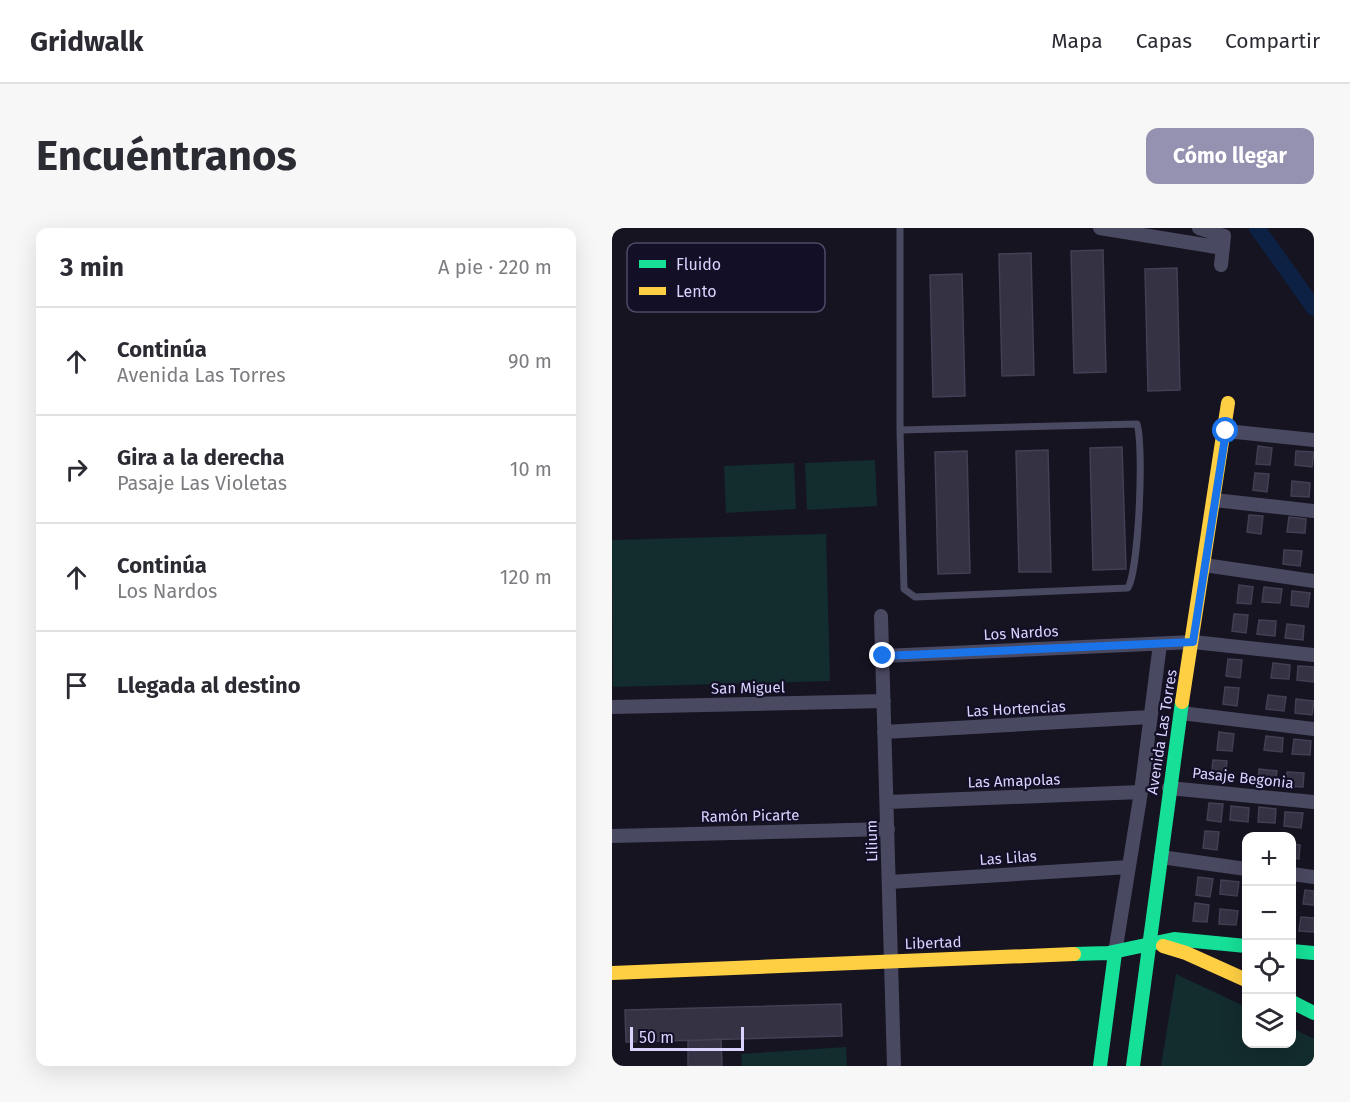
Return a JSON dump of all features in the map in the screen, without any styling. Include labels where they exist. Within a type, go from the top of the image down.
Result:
[{"type":"street","points":[[1100,228],[1224,242]]},
{"type":"street","points":[[1199,228],[1224,242]]},
{"type":"street","points":[[1221,265],[1224,242]]},
{"type":"street","name":"Avenida Las Torres","points":[[1132,1066],[1169,788],[1226,431],[1228,403]]},
{"type":"street","points":[[1226,431],[1314,440]]},
{"type":"street","points":[[1214,500],[1314,511]]},
{"type":"street","points":[[1204,565],[1314,580]]},
{"type":"street","name":"Lilium","points":[[881,616],[894,1066]]},
{"type":"street","name":"Los Nardos","points":[[883,656],[1193,642],[1314,655]]},
{"type":"street","name":"Avenida Las Torres","points":[[1100,1066],[1115,953],[1141,792],[1160,644]]},
{"type":"street","name":"San Miguel","points":[[612,707],[884,701]]},
{"type":"street","points":[[1181,713],[1314,729]]},
{"type":"street","name":"Las Hortencias","points":[[884,732],[1150,717]]},
{"type":"street","name":"Pasaje Begonia","points":[[1169,788],[1314,802]]},
{"type":"street","name":"Las Amapolas","points":[[888,802],[1141,792]]},
{"type":"street","name":"Ramón Picarte","points":[[612,836],[888,829]]},
{"type":"street","points":[[1161,857],[1242,868]]},
{"type":"street","name":"Las Lilas","points":[[889,882],[1129,867]]},
{"type":"street","points":[[1296,875],[1314,877]]},
{"type":"street","name":"Libertad","points":[[612,973],[1115,953],[1149,943],[1174,939],[1242,945]]},
{"type":"street","points":[[1149,943],[1186,953],[1242,978]]},
{"type":"street","points":[[1296,951],[1314,953]]},
{"type":"street","points":[[1296,1004],[1314,1013]]},
{"type":"lane","points":[[900,228],[900,429],[904,589],[915,597],[1128,588],[1133,578],[1138,542],[1137,424],[900,429]]},
{"type":"green space","points":[[875,460],[877,506],[807,510],[805,463]]},
{"type":"green space","points":[[794,463],[796,509],[726,513],[724,466]]},
{"type":"green space","points":[[826,534],[830,681],[613,687],[612,540]]},
{"type":"green space","points":[[1176,974],[1242,1005],[1242,1048],[1296,1048],[1296,1030],[1314,1039],[1314,1066],[1161,1066]]},
{"type":"green space","points":[[846,1047],[847,1066],[742,1066],[741,1054]]},
{"type":"building","points":[[1103,250],[1106,372],[1074,373],[1071,251]]},
{"type":"building","points":[[1031,253],[1034,375],[1002,376],[999,254]]},
{"type":"building","points":[[1177,268],[1180,390],[1148,391],[1145,269]]},
{"type":"building","points":[[962,274],[965,396],[933,397],[930,275]]},
{"type":"building","points":[[1258,446],[1272,448],[1270,465],[1256,464]]},
{"type":"building","points":[[1122,447],[1126,569],[1093,570],[1090,448]]},
{"type":"building","points":[[1048,450],[1051,572],[1019,572],[1016,451]]},
{"type":"building","points":[[967,451],[970,573],[938,574],[935,452]]},
{"type":"building","points":[[1296,451],[1314,452],[1312,467],[1295,465]]},
{"type":"building","points":[[1255,473],[1269,474],[1267,492],[1253,490]]},
{"type":"building","points":[[1292,481],[1310,483],[1309,497],[1291,496]]},
{"type":"building","points":[[1249,515],[1263,516],[1261,534],[1247,532]]},
{"type":"building","points":[[1289,517],[1306,519],[1305,533],[1287,532]]},
{"type":"building","points":[[1284,550],[1302,551],[1300,566],[1283,564]]},
{"type":"building","points":[[1239,585],[1253,587],[1251,604],[1237,603]]},
{"type":"building","points":[[1264,587],[1282,589],[1280,603],[1262,602]]},
{"type":"building","points":[[1292,591],[1310,593],[1308,607],[1291,605]]},
{"type":"building","points":[[1234,614],[1248,615],[1246,633],[1232,631]]},
{"type":"building","points":[[1259,620],[1276,621],[1275,636],[1257,634]]},
{"type":"building","points":[[1287,624],[1304,626],[1303,640],[1285,638]]},
{"type":"building","points":[[1228,659],[1242,660],[1240,678],[1226,676]]},
{"type":"building","points":[[1273,663],[1290,665],[1289,679],[1271,678]]},
{"type":"building","points":[[1298,666],[1314,667],[1314,682],[1297,680]]},
{"type":"building","points":[[1225,687],[1239,688],[1237,706],[1223,704]]},
{"type":"building","points":[[1268,695],[1286,697],[1284,711],[1266,709]]},
{"type":"building","points":[[1296,699],[1314,701],[1312,715],[1295,713]]},
{"type":"building","points":[[1219,732],[1234,734],[1232,751],[1217,750]]},
{"type":"building","points":[[1266,736],[1283,738],[1282,752],[1264,750]]},
{"type":"building","points":[[1294,739],[1311,741],[1310,755],[1292,754]]},
{"type":"building","points":[[1213,760],[1227,761],[1225,779],[1211,777]]},
{"type":"building","points":[[1259,769],[1277,771],[1275,785],[1258,783]]},
{"type":"building","points":[[1287,772],[1304,773],[1303,787],[1285,786]]},
{"type":"building","points":[[1209,803],[1223,804],[1221,822],[1207,820]]},
{"type":"building","points":[[1231,806],[1249,808],[1248,822],[1230,820]]},
{"type":"building","points":[[1259,807],[1276,809],[1275,823],[1258,822]]},
{"type":"building","points":[[1285,812],[1303,813],[1301,828],[1284,826]]},
{"type":"building","points":[[1205,831],[1219,832],[1217,850],[1203,848]]},
{"type":"building","points":[[1296,844],[1300,845],[1299,859],[1296,859]]},
{"type":"building","points":[[1198,877],[1213,879],[1210,897],[1196,895]]},
{"type":"building","points":[[1221,880],[1239,882],[1237,896],[1220,894]]},
{"type":"building","points":[[1305,890],[1314,891],[1314,905],[1303,904]]},
{"type":"building","points":[[1195,903],[1209,905],[1207,922],[1193,921]]},
{"type":"building","points":[[1220,909],[1238,911],[1236,925],[1219,924]]},
{"type":"building","points":[[1301,917],[1314,918],[1314,932],[1299,931]]},
{"type":"building","points":[[841,1004],[842,1036],[626,1042],[625,1010]]},
{"type":"building","points":[[721,1039],[722,1066],[688,1066],[688,1041]]},
{"type":"waterway","points":[[1257,228],[1314,308]]},
{"type":"traffic: fast","points":[[1133,1066],[1182,702]]},
{"type":"traffic: fast","points":[[1074,954],[1108,953],[1174,939],[1242,946]]},
{"type":"traffic: fast","points":[[1296,951],[1314,953]]},
{"type":"traffic: fast","points":[[1100,1066],[1115,953]]},
{"type":"traffic: fast","points":[[1296,1004],[1314,1013]]},
{"type":"traffic: slow","points":[[1182,702],[1228,403]]},
{"type":"traffic: slow","points":[[1163,946],[1186,953],[1242,978]]},
{"type":"traffic: slow","points":[[612,973],[1074,954]]},
{"type":"route","points":[[883,656],[1193,642],[1226,431]]}]
